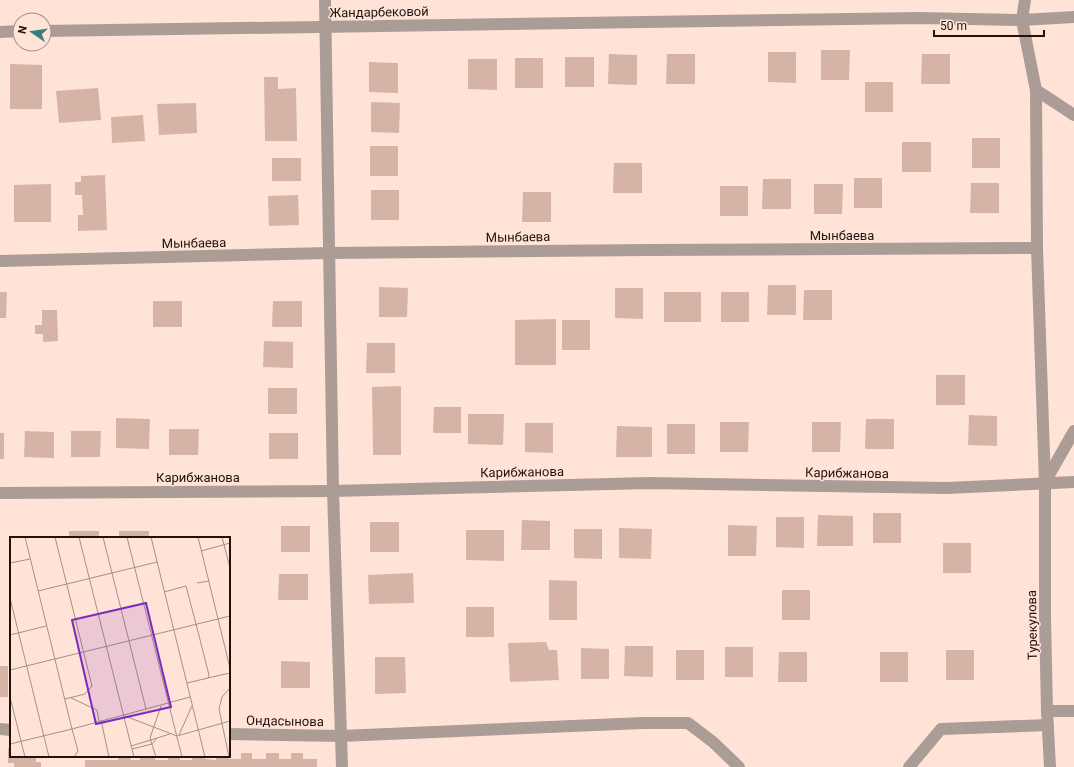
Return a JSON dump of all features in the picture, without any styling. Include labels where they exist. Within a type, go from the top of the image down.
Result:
[{"type":"street","points":[[325,0],[333,491],[342,767]]},
{"type":"street","name":"Турекулова","points":[[1025,0],[1022,20],[1036,90],[1037,248],[1045,483],[1045,616],[1050,767]]},
{"type":"street","name":"Жандарбековой","points":[[52,31],[920,18],[1022,20],[1074,17]]},
{"type":"street","points":[[0,32],[12,31]]},
{"type":"street","points":[[1036,90],[1074,115]]},
{"type":"street","name":"Мынбаева","points":[[0,261],[328,254],[649,250],[1037,248]]},
{"type":"street","points":[[1045,483],[1074,431]]},
{"type":"street","name":"Карибжанова","points":[[0,494],[333,491],[650,483],[947,488],[1074,482]]},
{"type":"street","points":[[1047,711],[1074,711]]},
{"type":"street","name":"Ондасынова","points":[[230,734],[341,736],[688,723],[713,742],[739,767]]},
{"type":"street","points":[[909,767],[941,729],[1048,726]]},
{"type":"street","points":[[0,729],[10,730]]},
{"type":"building","points":[[821,50],[850,50],[849,80],[821,80]]},
{"type":"building","points":[[768,52],[796,52],[796,83],[768,82]]},
{"type":"building","points":[[609,54],[637,55],[637,85],[608,84]]},
{"type":"building","points":[[667,54],[695,54],[695,84],[666,84]]},
{"type":"building","points":[[922,54],[950,54],[950,84],[921,84]]},
{"type":"building","points":[[565,57],[594,57],[594,87],[565,87]]},
{"type":"building","points":[[515,58],[543,58],[543,88],[515,88]]},
{"type":"building","points":[[468,59],[497,59],[497,90],[468,89]]},
{"type":"building","points":[[369,62],[398,63],[398,93],[369,92]]},
{"type":"building","points":[[10,64],[42,65],[42,109],[10,109]]},
{"type":"building","points":[[264,77],[278,77],[278,89],[296,88],[297,141],[265,141]]},
{"type":"building","points":[[865,82],[893,82],[893,112],[865,112]]},
{"type":"building","points":[[98,88],[101,120],[59,123],[56,91]]},
{"type":"building","points":[[371,102],[400,103],[399,133],[371,132]]},
{"type":"building","points":[[196,103],[197,133],[159,135],[157,104]]},
{"type":"building","points":[[143,115],[145,141],[112,143],[111,117]]},
{"type":"building","points":[[972,138],[1000,138],[1000,168],[972,168]]},
{"type":"building","points":[[902,142],[931,142],[931,172],[902,172]]},
{"type":"building","points":[[370,146],[398,146],[398,176],[370,176]]},
{"type":"building","points":[[272,158],[301,158],[301,181],[272,181]]},
{"type":"building","points":[[614,163],[642,163],[642,193],[613,193]]},
{"type":"building","points":[[105,175],[107,230],[78,231],[78,215],[83,215],[82,195],[75,195],[75,182],[81,182],[81,176]]},
{"type":"building","points":[[854,178],[882,178],[882,208],[854,208]]},
{"type":"building","points":[[763,179],[791,179],[791,209],[762,209]]},
{"type":"building","points":[[971,183],[999,183],[999,213],[970,213]]},
{"type":"building","points":[[51,184],[51,222],[14,222],[14,185]]},
{"type":"building","points":[[814,184],[843,184],[842,214],[814,214]]},
{"type":"building","points":[[720,186],[748,186],[748,216],[720,216]]},
{"type":"building","points":[[371,190],[399,190],[399,220],[371,220]]},
{"type":"building","points":[[523,192],[551,192],[551,222],[522,222]]},
{"type":"building","points":[[298,195],[299,225],[269,226],[268,196]]},
{"type":"building","points":[[768,285],[796,285],[796,315],[767,315]]},
{"type":"building","points":[[379,287],[408,288],[407,317],[379,317]]},
{"type":"building","points":[[615,288],[643,288],[643,319],[615,318]]},
{"type":"building","points":[[804,290],[832,290],[832,320],[803,320]]},
{"type":"building","points":[[0,292],[7,292],[6,318],[0,318]]},
{"type":"building","points":[[664,292],[701,292],[701,322],[664,322]]},
{"type":"building","points":[[721,292],[749,292],[749,322],[721,322]]},
{"type":"building","points":[[153,301],[182,301],[182,327],[153,327]]},
{"type":"building","points":[[273,301],[302,301],[302,327],[272,327]]},
{"type":"building","points":[[42,310],[57,310],[58,341],[43,342],[43,334],[35,334],[35,325],[42,325]]},
{"type":"building","points":[[556,319],[556,365],[515,365],[515,320]]},
{"type":"building","points":[[562,320],[590,320],[590,350],[562,350]]},
{"type":"building","points":[[264,341],[293,342],[293,368],[263,367]]},
{"type":"building","points":[[367,343],[395,343],[395,373],[366,373]]},
{"type":"building","points":[[936,375],[965,375],[965,405],[936,405]]},
{"type":"building","points":[[401,386],[401,455],[373,455],[372,387]]},
{"type":"building","points":[[268,388],[297,388],[297,414],[268,414]]},
{"type":"building","points":[[434,407],[461,407],[461,433],[433,433]]},
{"type":"building","points":[[468,414],[504,414],[503,445],[468,444]]},
{"type":"building","points":[[969,415],[997,416],[997,446],[968,445]]},
{"type":"building","points":[[116,418],[150,419],[149,449],[116,448]]},
{"type":"building","points":[[866,419],[894,419],[894,449],[865,449]]},
{"type":"building","points":[[720,422],[749,422],[748,452],[720,452]]},
{"type":"building","points":[[812,422],[841,422],[840,452],[812,452]]},
{"type":"building","points":[[525,423],[553,423],[553,453],[525,452]]},
{"type":"building","points":[[667,424],[695,424],[695,454],[667,454]]},
{"type":"building","points":[[617,426],[652,427],[652,457],[616,457]]},
{"type":"building","points":[[169,429],[199,429],[198,455],[169,455]]},
{"type":"building","points":[[25,431],[54,432],[54,458],[24,457]]},
{"type":"building","points":[[71,431],[101,431],[100,457],[71,457]]},
{"type":"building","points":[[0,433],[4,433],[4,459],[0,459]]},
{"type":"building","points":[[269,433],[298,433],[298,459],[269,459]]},
{"type":"building","points":[[873,513],[901,513],[901,543],[873,543]]},
{"type":"building","points":[[818,515],[853,516],[853,546],[817,546]]},
{"type":"building","points":[[776,517],[804,517],[804,548],[776,547]]},
{"type":"building","points":[[522,520],[550,521],[550,550],[521,550]]},
{"type":"building","points":[[370,522],[399,522],[399,552],[370,552]]},
{"type":"building","points":[[728,525],[757,526],[756,556],[728,556]]},
{"type":"building","points":[[281,526],[310,526],[310,552],[281,552]]},
{"type":"building","points":[[619,528],[652,529],[651,559],[619,558]]},
{"type":"building","points":[[574,529],[602,529],[602,559],[574,558]]},
{"type":"building","points":[[466,530],[504,530],[504,561],[466,560]]},
{"type":"building","points":[[69,531],[99,531],[99,537],[69,537]]},
{"type":"building","points":[[119,531],[149,531],[149,537],[119,537]]},
{"type":"building","points":[[943,543],[971,543],[971,573],[943,573]]},
{"type":"building","points":[[413,573],[414,603],[369,604],[368,575]]},
{"type":"building","points":[[279,574],[308,574],[308,600],[278,600]]},
{"type":"building","points":[[549,580],[577,581],[577,620],[549,620]]},
{"type":"building","points":[[782,590],[810,590],[810,620],[782,620]]},
{"type":"building","points":[[466,607],[494,607],[494,637],[466,637]]},
{"type":"building","points":[[546,642],[549,650],[557,650],[559,680],[510,682],[508,643]]},
{"type":"building","points":[[625,646],[653,646],[653,677],[624,676]]},
{"type":"building","points":[[725,647],[753,647],[753,677],[725,677]]},
{"type":"building","points":[[581,648],[609,649],[609,679],[581,679]]},
{"type":"building","points":[[676,650],[704,650],[704,680],[676,680]]},
{"type":"building","points":[[946,650],[974,650],[974,680],[946,680]]},
{"type":"building","points":[[779,652],[807,652],[807,682],[778,682]]},
{"type":"building","points":[[880,652],[908,652],[908,682],[880,682]]},
{"type":"building","points":[[375,657],[405,657],[406,693],[375,694]]},
{"type":"building","points":[[281,661],[310,662],[310,688],[281,688]]},
{"type":"building","points":[[0,666],[8,666],[8,697],[0,697]]},
{"type":"building","points":[[8,748],[10,748],[10,757],[36,757],[36,762],[41,762],[41,767],[14,767],[14,763],[8,763]]},
{"type":"building","points":[[241,753],[252,753],[252,759],[266,759],[266,753],[279,753],[279,759],[291,759],[291,753],[303,753],[303,759],[317,759],[317,767],[85,767],[85,760],[118,760],[119,757],[130,757],[131,760],[140,760],[140,757],[155,757],[155,760],[168,760],[168,757],[180,757],[180,760],[192,760],[192,757],[205,757],[205,759],[216,760],[216,757],[241,759]]}]
